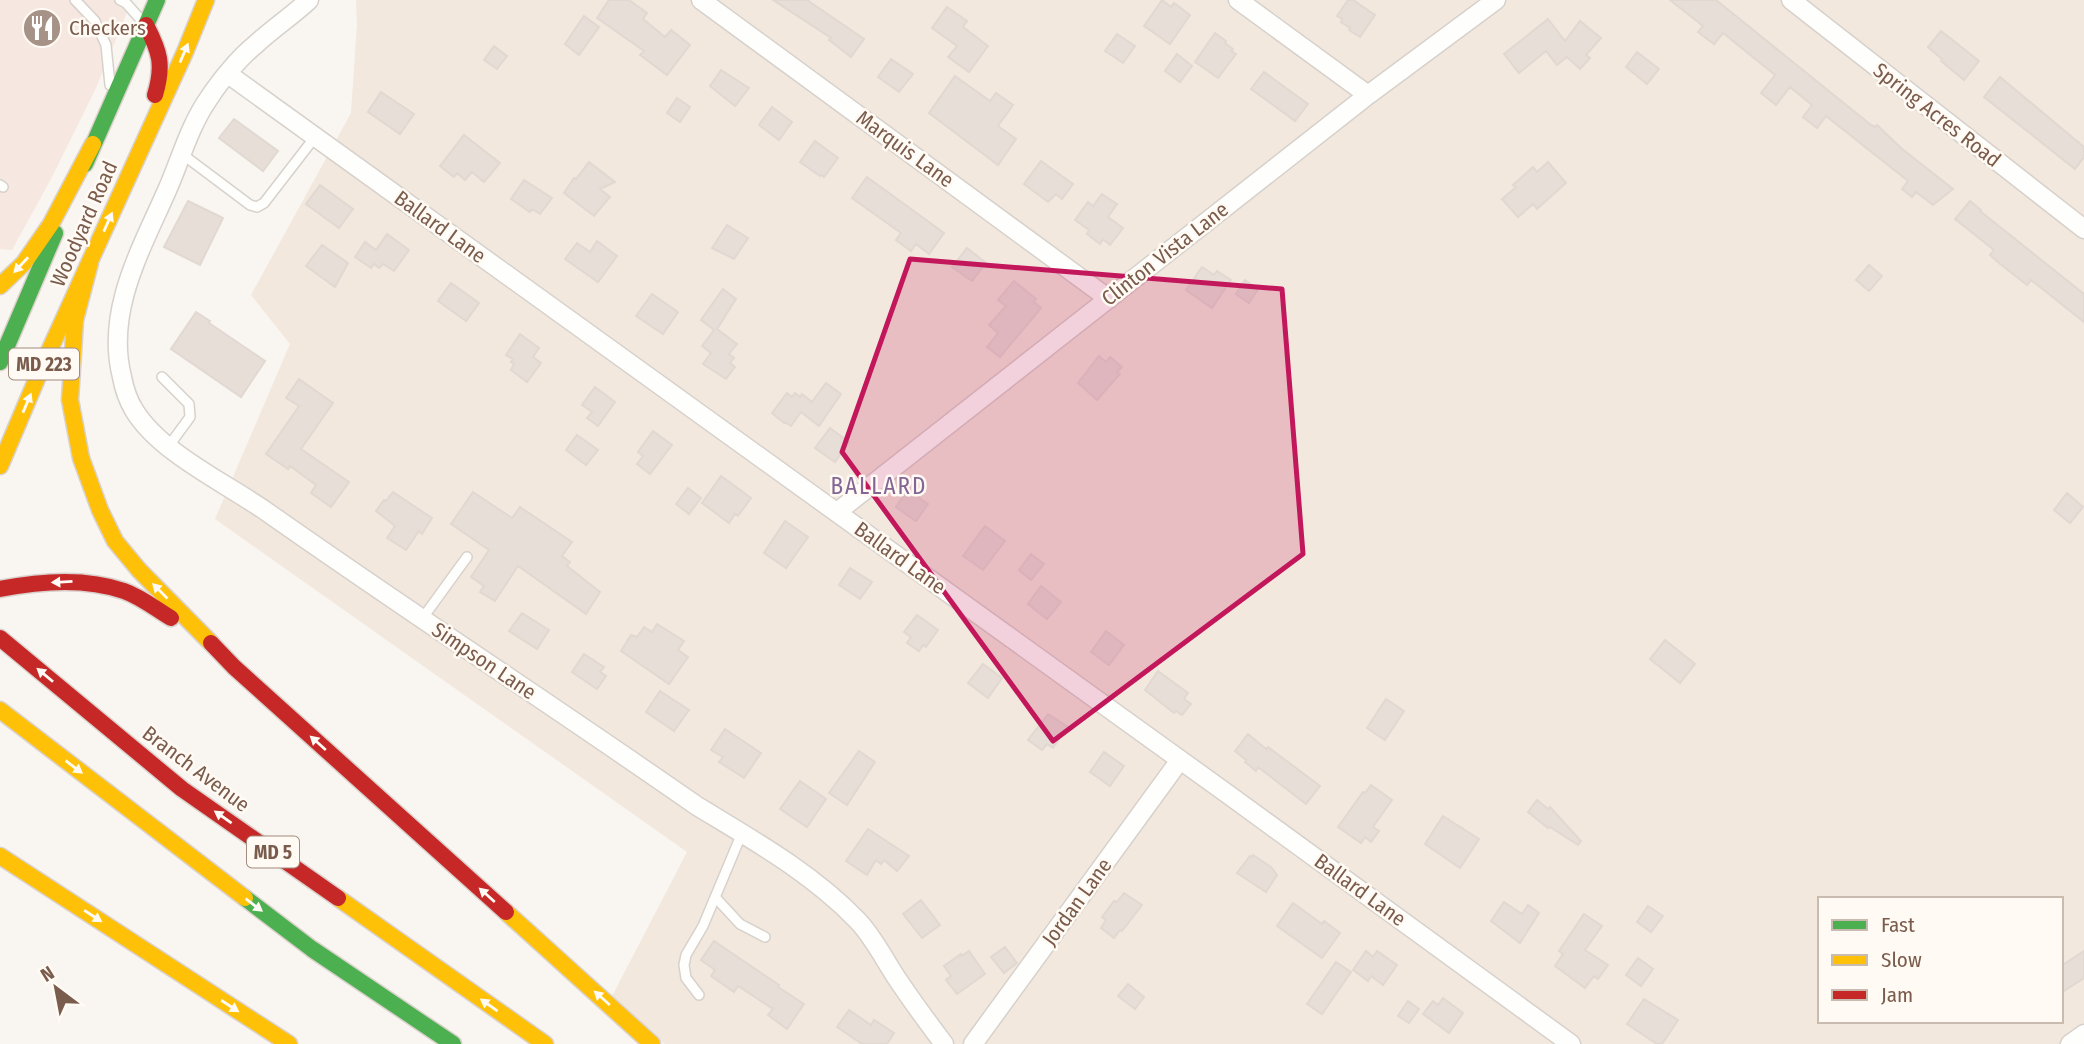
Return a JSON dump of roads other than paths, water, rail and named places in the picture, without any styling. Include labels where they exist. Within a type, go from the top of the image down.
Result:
[{"type":"main road","name":"Woodyard Road","points":[[0,362],[157,0]]},
{"type":"main road","name":"Woodyard Road","points":[[0,466],[206,0]]},
{"type":"main road","points":[[126,182],[161,78],[160,51],[146,25]]},
{"type":"main road","points":[[0,285],[24,263],[51,224],[93,144]]},
{"type":"main road","points":[[90,263],[75,320],[70,400],[81,458],[115,541],[139,570],[234,667],[652,1044]]},
{"type":"main road","points":[[0,589],[26,584],[79,581],[124,591],[209,639]]},
{"type":"main road","name":"Branch Avenue","points":[[5,642],[183,789],[545,1044]]},
{"type":"main road","name":"MD 5","points":[[0,710],[312,949],[453,1044]]},
{"type":"main road","points":[[0,848],[36,879]]},
{"type":"main road","points":[[0,856],[289,1044]]},
{"type":"street","name":"Simpson Lane","points":[[309,0],[251,47],[209,97],[196,120],[143,242],[129,279],[116,328],[118,363],[133,409],[168,447],[697,806],[803,873],[859,922],[944,1044]]},
{"type":"street","name":"Marquis Lane","points":[[701,0],[1109,299]]},
{"type":"street","points":[[1238,0],[1368,95]]},
{"type":"street","name":"Clinton Vista Lane","points":[[837,512],[1368,95],[1496,0]]},
{"type":"street","name":"Spring Acres Road","points":[[1791,0],[2084,229]]},
{"type":"street","name":"Ballard Lane","points":[[228,74],[1571,1044]]},
{"type":"street","name":"Jordan Lane","points":[[973,1044],[1180,760]]},
{"type":"street","points":[[2070,1044],[2084,1034]]},
{"type":"lane","points":[[75,0],[95,21],[106,46],[111,103]]},
{"type":"lane","points":[[120,0],[146,25]]},
{"type":"lane","points":[[182,153],[250,205],[257,206],[264,203],[315,137]]},
{"type":"lane","points":[[162,377],[189,404],[190,417],[168,447]]},
{"type":"lane","points":[[422,619],[467,557]]},
{"type":"lane","points":[[699,995],[686,978],[686,955],[703,926],[742,833]]},
{"type":"lane","points":[[715,897],[740,924],[765,937]]},
{"type":"place","name":"Checkers","points":[[42,28]]},
{"type":"district","name":"BALLARD","points":[[879,486]]}]
